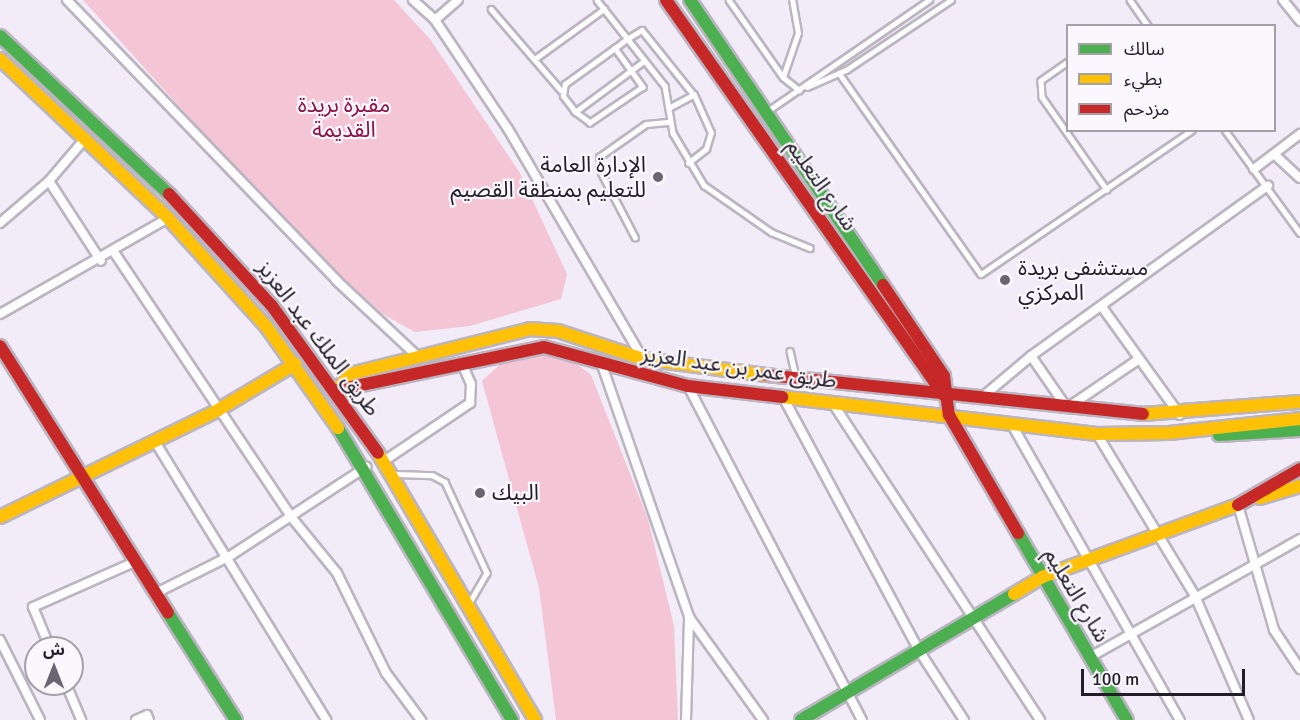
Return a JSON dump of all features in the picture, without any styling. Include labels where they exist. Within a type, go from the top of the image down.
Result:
[{"type":"main road","name":"شارع التعليم","points":[[666,0],[944,395]]},
{"type":"main road","name":"شارع التعليم","points":[[690,0],[944,376],[944,395],[949,415],[1127,720]]},
{"type":"main road","name":"طريق الملك عبد العزيز","points":[[0,36],[210,234],[337,390],[392,474],[535,720]]},
{"type":"main road","name":"طريق الملك عبد العزيز","points":[[0,59],[168,218],[295,364],[366,467],[512,720]]},
{"type":"main road","name":"طريق عمر بن عبد العزيز","points":[[337,390],[350,374],[416,355],[531,329],[558,331],[643,359],[1067,408],[1180,415],[1257,409],[1300,402]]},
{"type":"main road","points":[[0,346],[236,720]]},
{"type":"main road","name":"طريق عمر بن عبد العزيز","points":[[337,390],[544,347],[603,368],[688,386],[782,395],[1097,434],[1169,433],[1300,419]]},
{"type":"main road","points":[[0,517],[82,474],[218,410],[295,364]]},
{"type":"main road","points":[[1257,409],[1300,393]]},
{"type":"main road","points":[[1169,433],[1300,430]]},
{"type":"main road","points":[[1238,505],[1300,469]]},
{"type":"main road","points":[[801,720],[918,650],[971,622],[1042,577],[1085,558],[1300,486]]},
{"type":"street","points":[[67,0],[337,281],[416,355]]},
{"type":"street","points":[[413,0],[435,20],[507,129],[643,359]]},
{"type":"street","points":[[435,20],[458,0]]},
{"type":"street","points":[[1283,0],[1300,21]]},
{"type":"street","points":[[1254,169],[1300,134]]},
{"type":"street","points":[[0,223],[49,182],[84,140]]},
{"type":"street","points":[[1274,154],[1300,178]]},
{"type":"street","points":[[49,182],[101,261]]},
{"type":"street","points":[[980,399],[1030,356],[1102,307],[1268,186]]},
{"type":"street","points":[[0,314],[101,261],[168,218]]},
{"type":"street","points":[[114,252],[292,518],[337,573],[386,673],[421,720]]},
{"type":"street","points":[[1102,307],[1180,415]]},
{"type":"street","points":[[1030,356],[1067,408],[1139,359]]},
{"type":"street","points":[[384,461],[470,403],[471,384],[462,364]]},
{"type":"street","points":[[603,368],[689,617],[763,720]]},
{"type":"street","points":[[688,386],[862,720]]},
{"type":"street","points":[[782,395],[918,650],[964,720]]},
{"type":"street","points":[[832,402],[971,622],[1038,716],[1029,720]]},
{"type":"street","points":[[1011,423],[1085,558],[1134,635],[1180,720]]},
{"type":"street","points":[[1097,434],[1194,596],[1250,720]]},
{"type":"street","points":[[154,440],[230,556],[326,720]]},
{"type":"street","points":[[156,593],[230,556],[292,518],[366,467]]},
{"type":"street","points":[[1238,505],[1274,630],[1300,669]]},
{"type":"street","points":[[1090,657],[1134,635],[1194,596],[1300,539]]},
{"type":"street","points":[[45,636],[33,607],[137,561]]},
{"type":"street","points":[[686,720],[689,617]]},
{"type":"street","points":[[0,640],[40,720]]},
{"type":"street","points":[[71,696],[81,720]]},
{"type":"street","points":[[136,720],[147,716],[149,720]]},
{"type":"lane","points":[[597,0],[665,86],[670,108],[670,122],[688,163],[723,203],[810,248]]},
{"type":"lane","points":[[729,0],[783,77],[799,90]]},
{"type":"lane","points":[[783,77],[798,33],[792,0]]},
{"type":"lane","points":[[766,112],[838,60],[929,0]]},
{"type":"lane","points":[[799,90],[846,70],[950,0]]},
{"type":"lane","points":[[1130,0],[1148,24]]},
{"type":"lane","points":[[491,9],[536,58],[575,112],[590,123],[644,87],[633,69],[615,48]]},
{"type":"lane","points":[[536,58],[604,9]]},
{"type":"lane","points":[[884,30],[891,41]]},
{"type":"lane","points":[[561,90],[627,39],[646,32],[694,95],[711,133],[706,149],[688,163]]},
{"type":"lane","points":[[838,60],[846,70]]},
{"type":"lane","points":[[575,112],[644,61]]},
{"type":"lane","points":[[1066,63],[1041,81],[1042,97],[1066,131]]},
{"type":"lane","points":[[839,73],[981,274],[1189,132]]},
{"type":"lane","points":[[670,108],[694,95]]},
{"type":"lane","points":[[635,238],[601,173],[599,158],[646,124],[670,122]]},
{"type":"lane","points":[[1066,132],[1107,190]]},
{"type":"lane","points":[[1226,132],[1300,233]]},
{"type":"lane","points":[[790,351],[797,378]]},
{"type":"lane","points":[[392,474],[432,475],[445,482],[487,573],[468,605]]},
{"type":"green space","name":"مقبرة بريدة القديمة","points":[[83,0],[394,0],[430,39],[520,173],[567,274],[561,299],[470,326],[415,332],[384,315],[302,242]]},
{"type":"green space","points":[[540,353],[573,361],[591,375],[648,519],[674,626],[678,720],[556,720],[539,588],[482,381],[508,357]]},
{"type":"traffic: fast","points":[[690,0],[883,285]]},
{"type":"traffic: fast","points":[[0,36],[169,194]]},
{"type":"traffic: fast","points":[[338,428],[512,720]]},
{"type":"traffic: fast","points":[[1219,435],[1300,430]]},
{"type":"traffic: fast","points":[[1018,533],[1127,720]]},
{"type":"traffic: fast","points":[[801,720],[1014,594]]},
{"type":"traffic: fast","points":[[168,613],[236,720]]},
{"type":"traffic: slow","points":[[0,59],[168,218],[266,326],[338,428]]},
{"type":"traffic: slow","points":[[337,390],[350,374],[530,329],[558,331],[643,359],[766,375]]},
{"type":"traffic: slow","points":[[0,517],[218,410],[295,364]]},
{"type":"traffic: slow","points":[[782,397],[1097,434],[1169,433],[1300,419]]},
{"type":"traffic: slow","points":[[1143,414],[1300,402]]},
{"type":"traffic: slow","points":[[378,453],[535,720]]},
{"type":"traffic: slow","points":[[1260,498],[1300,486]]},
{"type":"traffic: slow","points":[[1014,594],[1042,577],[1238,505]]},
{"type":"traffic: jam","points":[[666,0],[944,395]]},
{"type":"traffic: jam","points":[[169,194],[272,306],[378,453]]},
{"type":"traffic: jam","points":[[883,285],[944,376],[949,415],[1018,533]]},
{"type":"traffic: jam","points":[[0,346],[168,613]]},
{"type":"traffic: jam","points":[[337,390],[544,347],[688,386],[782,397]]},
{"type":"traffic: jam","points":[[766,375],[1143,414]]},
{"type":"traffic: jam","points":[[1238,505],[1300,469]]},
{"type":"place","name":"الإدارة العامة للتعليم بمنطقة القصيم","points":[[658,177]]},
{"type":"place","name":"مستشفى بريدة المركزي","points":[[1005,280]]},
{"type":"place","name":"البيك","points":[[480,493]]}]
